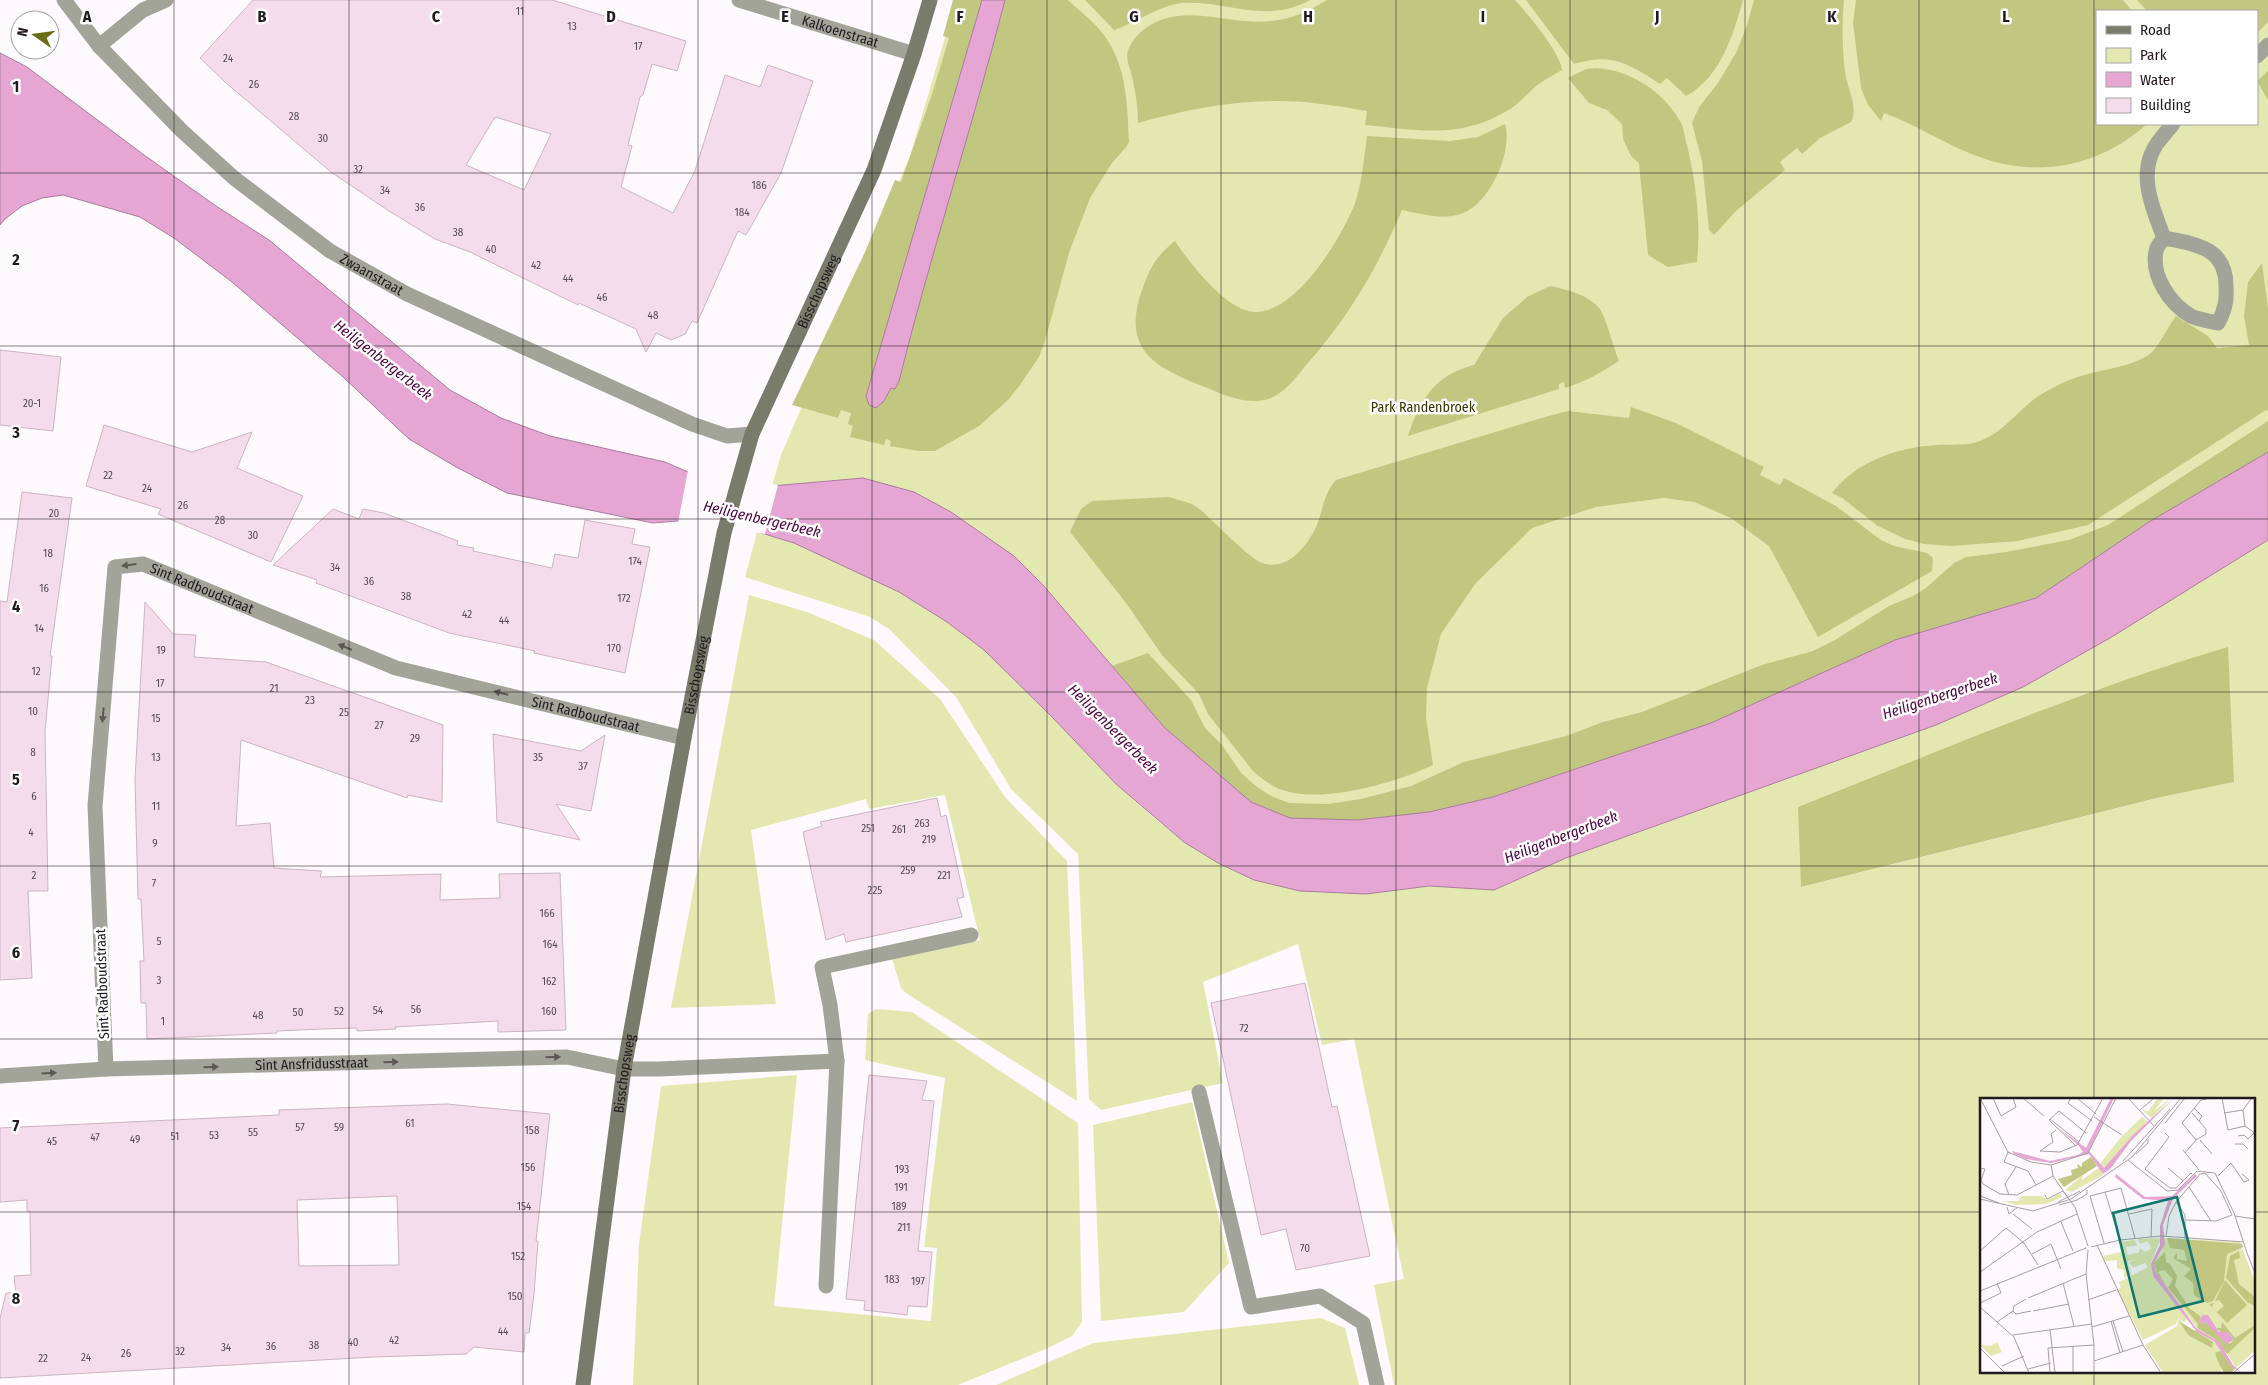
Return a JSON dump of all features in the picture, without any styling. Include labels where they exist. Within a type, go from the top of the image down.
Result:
[{"type":"street","name":"Zwaanstraat","points":[[64,0],[99,46],[182,131],[234,178],[330,250],[407,294],[692,424],[727,436],[752,434]]},
{"type":"street","points":[[99,46],[143,10],[166,0]]},
{"type":"street","name":"Kalkoenstraat","points":[[739,0],[914,54]]},
{"type":"street","name":"Bisschopsweg","points":[[583,1385],[624,1069],[684,738],[724,533],[738,476],[752,434],[874,170],[914,54],[930,0]]},
{"type":"street","points":[[2258,55],[2268,45]]},
{"type":"street","points":[[2164,238],[2147,193],[2148,166],[2155,146],[2172,125]]},
{"type":"street","points":[[2164,238],[2196,244],[2217,255],[2226,273],[2227,301],[2224,314],[2218,323],[2192,317],[2174,304],[2160,280],[2155,265],[2156,249],[2164,238]]},
{"type":"street","name":"Sint Radboudstraat","points":[[106,1070],[95,806],[115,567],[143,564],[396,668],[684,738]]},
{"type":"street","points":[[826,1286],[837,1061],[830,1005],[822,967],[971,935]]},
{"type":"street","name":"Sint Ansfridusstraat","points":[[0,1076],[106,1070],[567,1057],[624,1069],[660,1070],[837,1061]]},
{"type":"street","points":[[1199,1092],[1251,1307],[1320,1296],[1363,1323],[1377,1385]]},
{"type":"green space","points":[[953,0],[982,0],[866,396],[869,405],[884,401],[891,388],[899,381],[924,285],[1005,0],[1068,0],[1099,29],[1115,54],[1124,82],[1129,142],[1112,163],[1090,198],[1069,253],[1045,341],[1039,357],[1020,385],[1008,400],[979,426],[935,451],[919,451],[890,446],[891,441],[886,439],[884,445],[850,437],[853,426],[848,424],[851,413],[841,410],[838,418],[792,405],[865,252],[895,180],[901,182],[932,94],[949,38],[943,36]]},
{"type":"green space","name":"Park Randenbroek","points":[[956,0],[2268,0],[2268,466],[1645,765],[1291,834],[772,486],[781,455],[910,156]]},
{"type":"green space","points":[[1085,0],[1310,0],[1277,11],[1246,10],[1198,3],[1181,3],[1155,11],[1114,30]]},
{"type":"green space","points":[[1327,0],[1515,0],[1550,44],[1562,70],[1536,86],[1510,109],[1492,119],[1457,129],[1422,130],[1365,125],[1367,111],[1290,101],[1261,101],[1207,107],[1138,123],[1136,96],[1127,55],[1133,41],[1143,30],[1158,21],[1189,15],[1254,22],[1279,20],[1300,14]]},
{"type":"green space","points":[[1526,0],[1743,0],[1730,41],[1717,67],[1698,88],[1686,96],[1667,78],[1660,84],[1620,62],[1599,59],[1574,64]]},
{"type":"green space","points":[[1754,0],[1844,0],[1844,60],[1854,111],[1851,122],[1820,138],[1802,154],[1797,148],[1780,162],[1785,170],[1736,211],[1714,235],[1709,230],[1702,161],[1692,123],[1699,107],[1718,83],[1737,51]]},
{"type":"green space","points":[[1856,0],[2123,0],[2131,10],[2096,10],[2096,125],[2146,125],[2108,151],[2065,165],[2043,167],[2020,166],[1974,155],[1884,113],[1881,121],[1868,105],[1861,88],[1853,22]]},
{"type":"green space","points":[[2137,0],[2268,0],[2268,22],[2258,32],[2258,10],[2146,10]]},
{"type":"green space","points":[[1595,68],[1621,73],[1645,84],[1666,101],[1681,123],[1690,159],[1697,203],[1697,262],[1668,267],[1648,255],[1639,163],[1631,156],[1623,139],[1622,124],[1607,110],[1589,103],[1568,78],[1586,69]]},
{"type":"green space","points":[[2268,71],[2268,100],[2258,83],[2258,80]]},
{"type":"green space","points":[[1505,124],[1507,135],[1503,161],[1491,187],[1482,198],[1473,207],[1455,215],[1440,217],[1402,210],[1383,252],[1349,310],[1322,347],[1296,377],[1275,396],[1259,401],[1242,400],[1191,382],[1160,365],[1148,356],[1140,344],[1136,329],[1136,312],[1142,290],[1154,263],[1175,241],[1197,270],[1225,299],[1245,310],[1262,311],[1279,305],[1312,276],[1339,237],[1355,203],[1367,136],[1450,141],[1478,137]]},
{"type":"green space","points":[[2262,263],[2268,308],[2268,411],[2266,410],[2088,525],[2018,541],[1952,546],[1924,544],[1905,539],[1878,526],[1842,498],[1832,493],[1853,472],[1878,458],[1906,449],[1977,442],[1997,432],[2029,403],[2057,385],[2084,375],[2125,365],[2144,358],[2161,341],[2176,316],[2208,336],[2217,348],[2249,345],[2244,316],[2248,282]]},
{"type":"green space","points":[[1550,286],[1584,296],[1600,309],[1619,361],[1572,386],[1565,388],[1564,382],[1559,384],[1559,389],[1408,436],[1418,411],[1431,390],[1449,375],[1474,365],[1503,318],[1527,297]]},
{"type":"green space","points":[[1631,407],[1676,423],[1764,467],[1760,475],[1780,485],[1784,478],[1836,506],[1881,540],[1894,546],[1927,553],[1933,558],[1932,571],[1818,637],[1769,546],[1731,518],[1694,502],[1664,498],[1596,507],[1532,528],[1475,584],[1441,634],[1427,688],[1426,717],[1433,765],[1379,785],[1359,790],[1318,795],[1299,794],[1282,790],[1253,771],[1208,714],[1199,694],[1162,655],[1126,603],[1070,532],[1081,509],[1092,501],[1169,497],[1192,504],[1201,510],[1256,560],[1271,565],[1280,564],[1296,555],[1308,541],[1317,525],[1326,496],[1336,480],[1568,411],[1629,418]]},
{"type":"green space","points":[[2268,421],[2268,452],[2149,522],[2036,598],[1895,640],[1711,723],[1493,797],[1429,812],[1357,820],[1290,818],[1251,803],[1164,727],[1112,666],[1148,653],[1191,700],[1205,728],[1222,745],[1241,773],[1271,796],[1289,803],[1328,804],[1361,799],[1411,786],[1464,762],[1566,736],[1603,722],[1642,712],[1762,665],[1813,651],[1835,640],[1889,606],[1913,596],[1926,588],[1954,563],[1966,557],[2006,552],[2069,540],[2108,525]]},
{"type":"green space","points":[[757,532],[794,543],[855,570],[899,592],[947,622],[984,650],[1116,784],[1184,842],[1218,863],[1254,880],[1300,891],[1366,894],[1429,886],[1494,890],[1566,858],[1936,725],[2023,687],[2110,638],[2268,540],[2268,1385],[1394,1385],[1374,1285],[1404,1279],[1354,1039],[1322,1045],[1298,944],[1203,982],[1223,1083],[1101,1110],[1089,1099],[1078,854],[1011,789],[956,697],[889,629],[870,617],[745,577]],"holes":[[[2168,665],[2234,782],[2157,798],[1801,887]]]},
{"type":"green space","points":[[749,595],[807,612],[874,640],[940,699],[1005,797],[1067,861],[1077,1101],[906,993],[901,988],[892,959],[980,940],[945,795],[869,809],[866,799],[751,830],[776,1004],[671,1008]]},
{"type":"green space","points":[[2228,647],[2234,782],[2157,798],[1801,887],[1798,807],[2065,702],[2119,682]]},
{"type":"green space","points":[[876,1009],[912,1012],[1078,1123],[1082,1322],[1072,1336],[1048,1348],[958,1385],[633,1385],[639,1244],[661,1086],[797,1075],[774,1306],[931,1321],[937,1248],[924,1247],[945,1078],[865,1060],[868,1014]]},
{"type":"green space","points":[[1192,1102],[1229,1263],[1184,1312],[1101,1321],[1093,1125]]},
{"type":"green space","points":[[1321,1318],[1345,1328],[1359,1385],[996,1385],[1093,1343]]},
{"type":"water","points":[[982,0],[1005,0],[924,285],[899,381],[895,389],[891,388],[884,401],[876,408],[869,405],[866,396]]},
{"type":"water","name":"Heiligenbergerbeek","points":[[0,53],[10,60],[27,67],[144,155],[216,206],[269,240],[450,390],[501,418],[550,436],[665,462],[688,472],[772,486],[863,478],[914,492],[951,512],[1014,556],[1043,585],[1164,727],[1251,802],[1290,818],[1357,820],[1429,812],[1493,797],[1711,723],[1895,640],[2036,598],[2149,522],[2268,452],[2268,540],[2110,638],[2023,687],[1936,725],[1566,858],[1494,890],[1429,886],[1366,894],[1300,891],[1254,880],[1218,863],[1184,842],[1116,784],[984,650],[947,622],[899,592],[794,543],[758,532],[677,521],[653,523],[507,493],[456,467],[409,439],[343,377],[232,282],[174,238],[140,217],[63,195],[42,198],[22,206],[0,225]]},
{"type":"pier","points":[[688,470],[778,485],[765,534],[678,523]]},
{"type":"building","points":[[253,0],[552,0],[686,41],[677,71],[652,64],[643,95],[640,97],[628,145],[632,146],[621,187],[673,213],[695,171],[725,75],[760,87],[768,65],[813,81],[781,173],[746,235],[738,231],[697,323],[692,321],[685,334],[671,340],[656,333],[646,352],[636,329],[579,303],[578,305],[470,252],[435,239],[389,211],[331,172],[226,83],[200,58]],"holes":[[[495,117],[551,134],[524,190],[466,165]]]},
{"type":"building","points":[[0,350],[61,357],[53,431],[0,425]]},
{"type":"building","points":[[104,425],[192,452],[252,432],[237,468],[303,496],[271,562],[158,514],[161,509],[86,486]]},
{"type":"building","points":[[22,492],[72,498],[50,656],[52,656],[45,731],[48,891],[28,891],[32,978],[0,980],[0,601],[7,602]]},
{"type":"building","points":[[333,509],[359,519],[363,509],[384,513],[458,541],[457,545],[474,548],[473,551],[552,568],[555,554],[578,558],[585,520],[635,529],[632,544],[650,547],[625,673],[534,653],[535,651],[449,633],[316,583],[317,580],[273,565]]},
{"type":"building","points":[[145,602],[173,634],[196,635],[194,657],[266,662],[443,725],[442,802],[408,795],[407,798],[241,740],[236,826],[270,823],[274,868],[322,871],[320,877],[441,874],[440,900],[500,898],[499,874],[560,873],[566,1030],[498,1032],[498,1021],[357,1031],[357,1028],[322,1029],[147,1039],[146,1003],[141,1003],[140,961],[144,961],[141,899],[138,899],[135,779]]},
{"type":"building","points":[[493,734],[581,751],[605,735],[591,811],[556,804],[580,840],[497,822]]},
{"type":"building","points":[[937,798],[941,817],[946,815],[964,897],[957,899],[962,917],[846,942],[844,934],[826,940],[803,832],[822,826],[820,822]]},
{"type":"building","points":[[1305,983],[1332,1107],[1337,1106],[1370,1256],[1296,1270],[1286,1229],[1261,1235],[1211,1003]]},
{"type":"building","points":[[869,1075],[927,1081],[922,1100],[934,1101],[918,1251],[932,1252],[927,1307],[908,1306],[907,1315],[864,1310],[865,1301],[846,1299]]},
{"type":"building","points":[[447,1104],[550,1114],[536,1241],[538,1241],[534,1294],[529,1333],[525,1333],[524,1352],[474,1347],[466,1354],[374,1357],[0,1378],[0,1318],[6,1293],[16,1293],[14,1276],[31,1275],[30,1211],[27,1211],[27,1200],[0,1202],[0,1128],[279,1115],[279,1110]],"holes":[[[397,1196],[399,1265],[299,1266],[297,1200]]]}]
